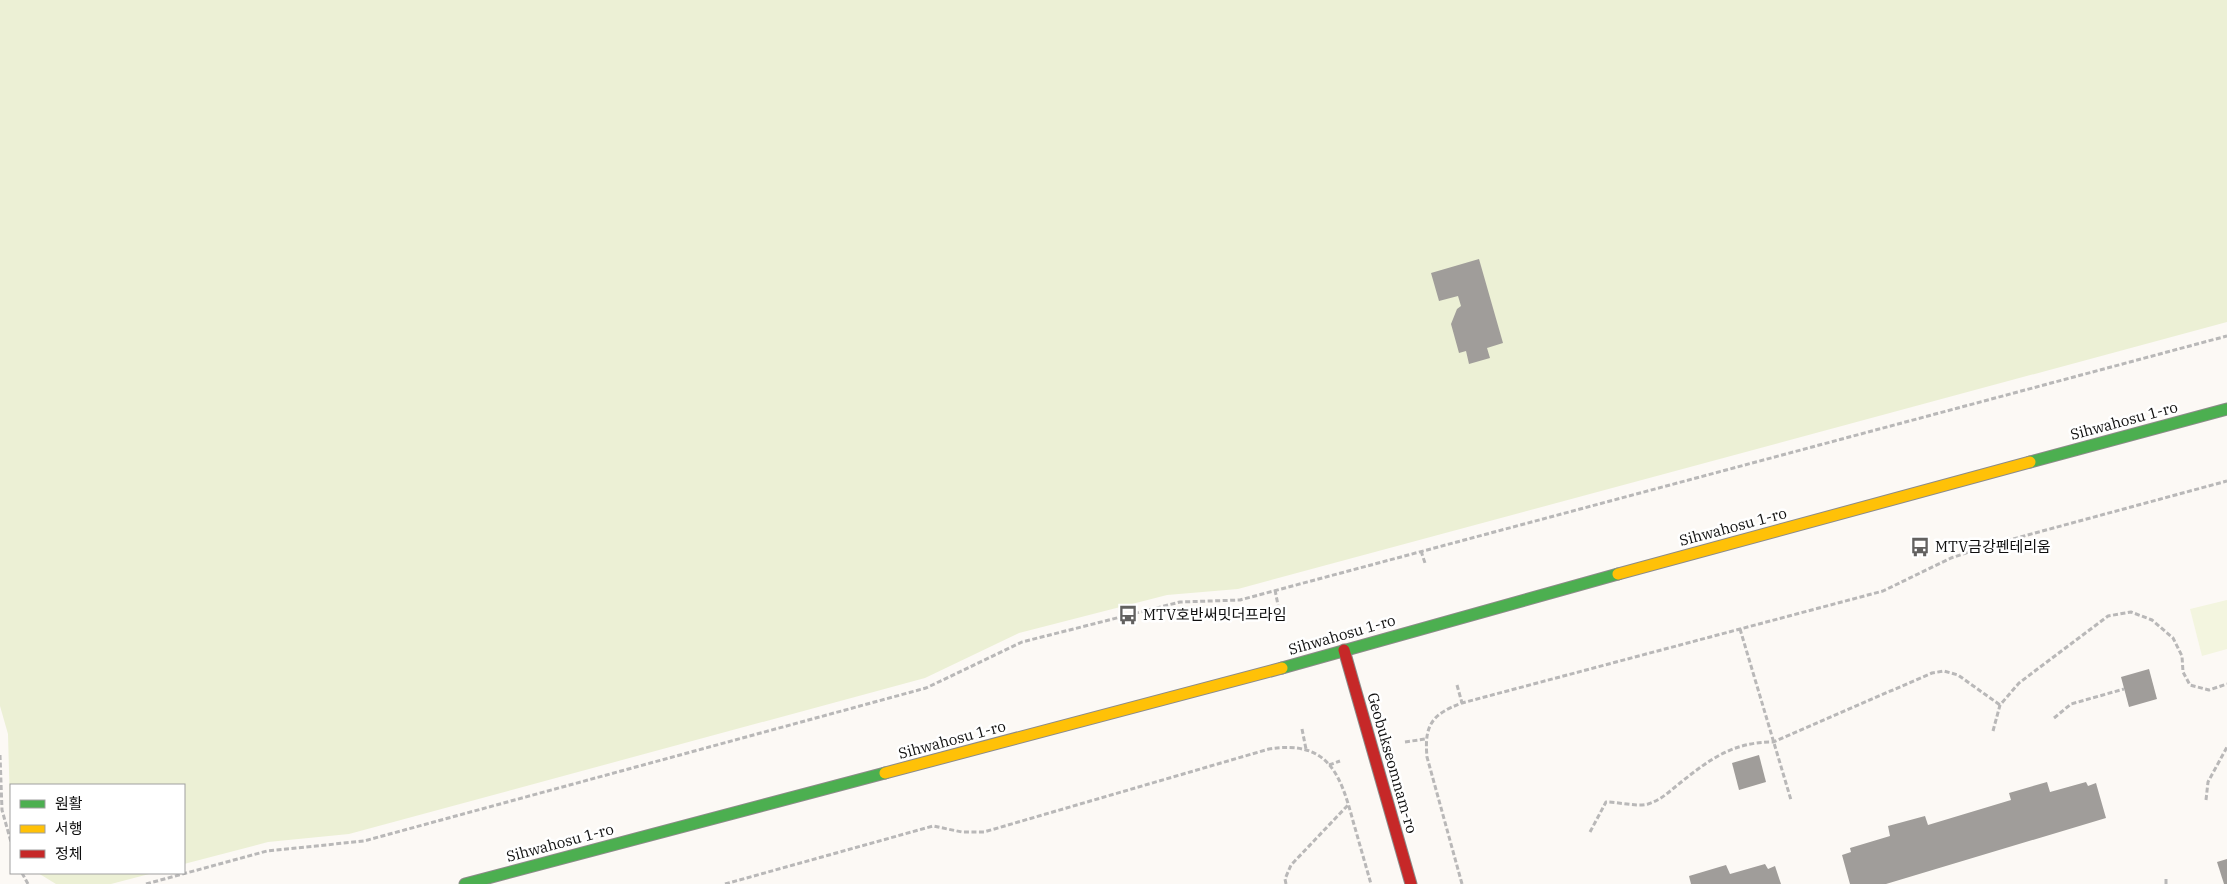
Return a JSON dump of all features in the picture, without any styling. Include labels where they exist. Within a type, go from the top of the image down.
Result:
[{"type":"main road","name":"Sihwahosu 1-ro","points":[[464,884],[1344,650],[2227,409]]},
{"type":"main road","name":"Geobukseomnam-ro","points":[[1344,650],[1411,884]]},
{"type":"path","points":[[185,873],[268,851],[364,840],[926,688],[1022,642],[1180,602],[1240,600],[2227,336]]},
{"type":"path","points":[[1462,884],[1427,757],[1425,738],[1427,730],[1435,717],[1445,710],[1462,703],[1883,591],[1951,558],[1986,546],[2227,481]]},
{"type":"path","points":[[1421,551],[1425,563]]},
{"type":"path","points":[[1275,590],[1278,605]]},
{"type":"path","points":[[1993,731],[2000,705],[2019,683],[2108,616],[2131,612],[2152,620],[2173,638],[2182,656],[2183,672],[2190,686],[2209,690],[2227,684]]},
{"type":"path","points":[[1740,629],[1791,800]]},
{"type":"path","points":[[1590,832],[1606,802],[1646,804],[1659,800],[1704,763],[1728,750],[1755,742],[1773,742],[1932,673],[1944,671],[1958,675],[2000,705]]},
{"type":"path","points":[[1457,685],[1462,703]]},
{"type":"path","points":[[2054,718],[2071,704],[2124,689]]},
{"type":"path","points":[[1302,729],[1306,749]]},
{"type":"path","points":[[1405,742],[1425,738]]},
{"type":"path","points":[[725,884],[933,826],[962,832],[984,832],[1269,749],[1289,746],[1306,749],[1324,759],[1344,786],[1370,884]]},
{"type":"path","points":[[2206,800],[2208,782],[2227,747]]},
{"type":"path","points":[[0,755],[2,810],[10,838]]},
{"type":"path","points":[[1329,765],[1340,761]]},
{"type":"path","points":[[1286,884],[1285,879],[1291,865],[1349,804]]},
{"type":"path","points":[[146,884],[183,874]]},
{"type":"path","points":[[2166,879],[2166,884]]},
{"type":"green space","points":[[0,0],[2227,0],[2227,322],[1238,589],[1167,595],[1019,633],[925,678],[349,834],[268,842],[185,864],[185,784],[10,784],[10,809],[8,734],[0,706]]},
{"type":"green space","points":[[2227,600],[2227,649],[2202,656],[2190,609]]},
{"type":"green space","points":[[40,874],[149,874],[111,884],[56,884]]},
{"type":"building","points":[[1479,259],[1503,343],[1487,348],[1490,358],[1469,364],[1466,351],[1459,353],[1451,324],[1457,309],[1461,306],[1458,296],[1439,301],[1431,273]]},
{"type":"building","points":[[2149,669],[2157,699],[2129,707],[2121,677]]},
{"type":"building","points":[[1759,755],[1766,782],[1739,790],[1732,763]]},
{"type":"building","points":[[2047,782],[2050,792],[2086,782],[2088,786],[2096,783],[2106,818],[1886,884],[1850,884],[1842,855],[1851,852],[1850,848],[1890,836],[1888,826],[1925,816],[1928,825],[2011,800],[2009,793]]},
{"type":"building","points":[[2227,859],[2227,884],[2224,884],[2217,862]]},
{"type":"building","points":[[1765,864],[1768,869],[1775,866],[1781,884],[1691,884],[1689,876],[1726,865],[1730,874]]},
{"type":"traffic: fast","points":[[2030,462],[2227,409]]},
{"type":"traffic: fast","points":[[1282,668],[1618,574]]},
{"type":"traffic: fast","points":[[465,884],[885,773]]},
{"type":"traffic: slow","points":[[1618,574],[2030,462]]},
{"type":"traffic: slow","points":[[885,773],[1282,668]]},
{"type":"traffic: jam","points":[[1344,650],[1411,884]]},
{"type":"place","name":"MTV금강펜테리움","points":[[1920,547]]},
{"type":"place","name":"MTV호반써밋더프라임","points":[[1128,615]]}]
